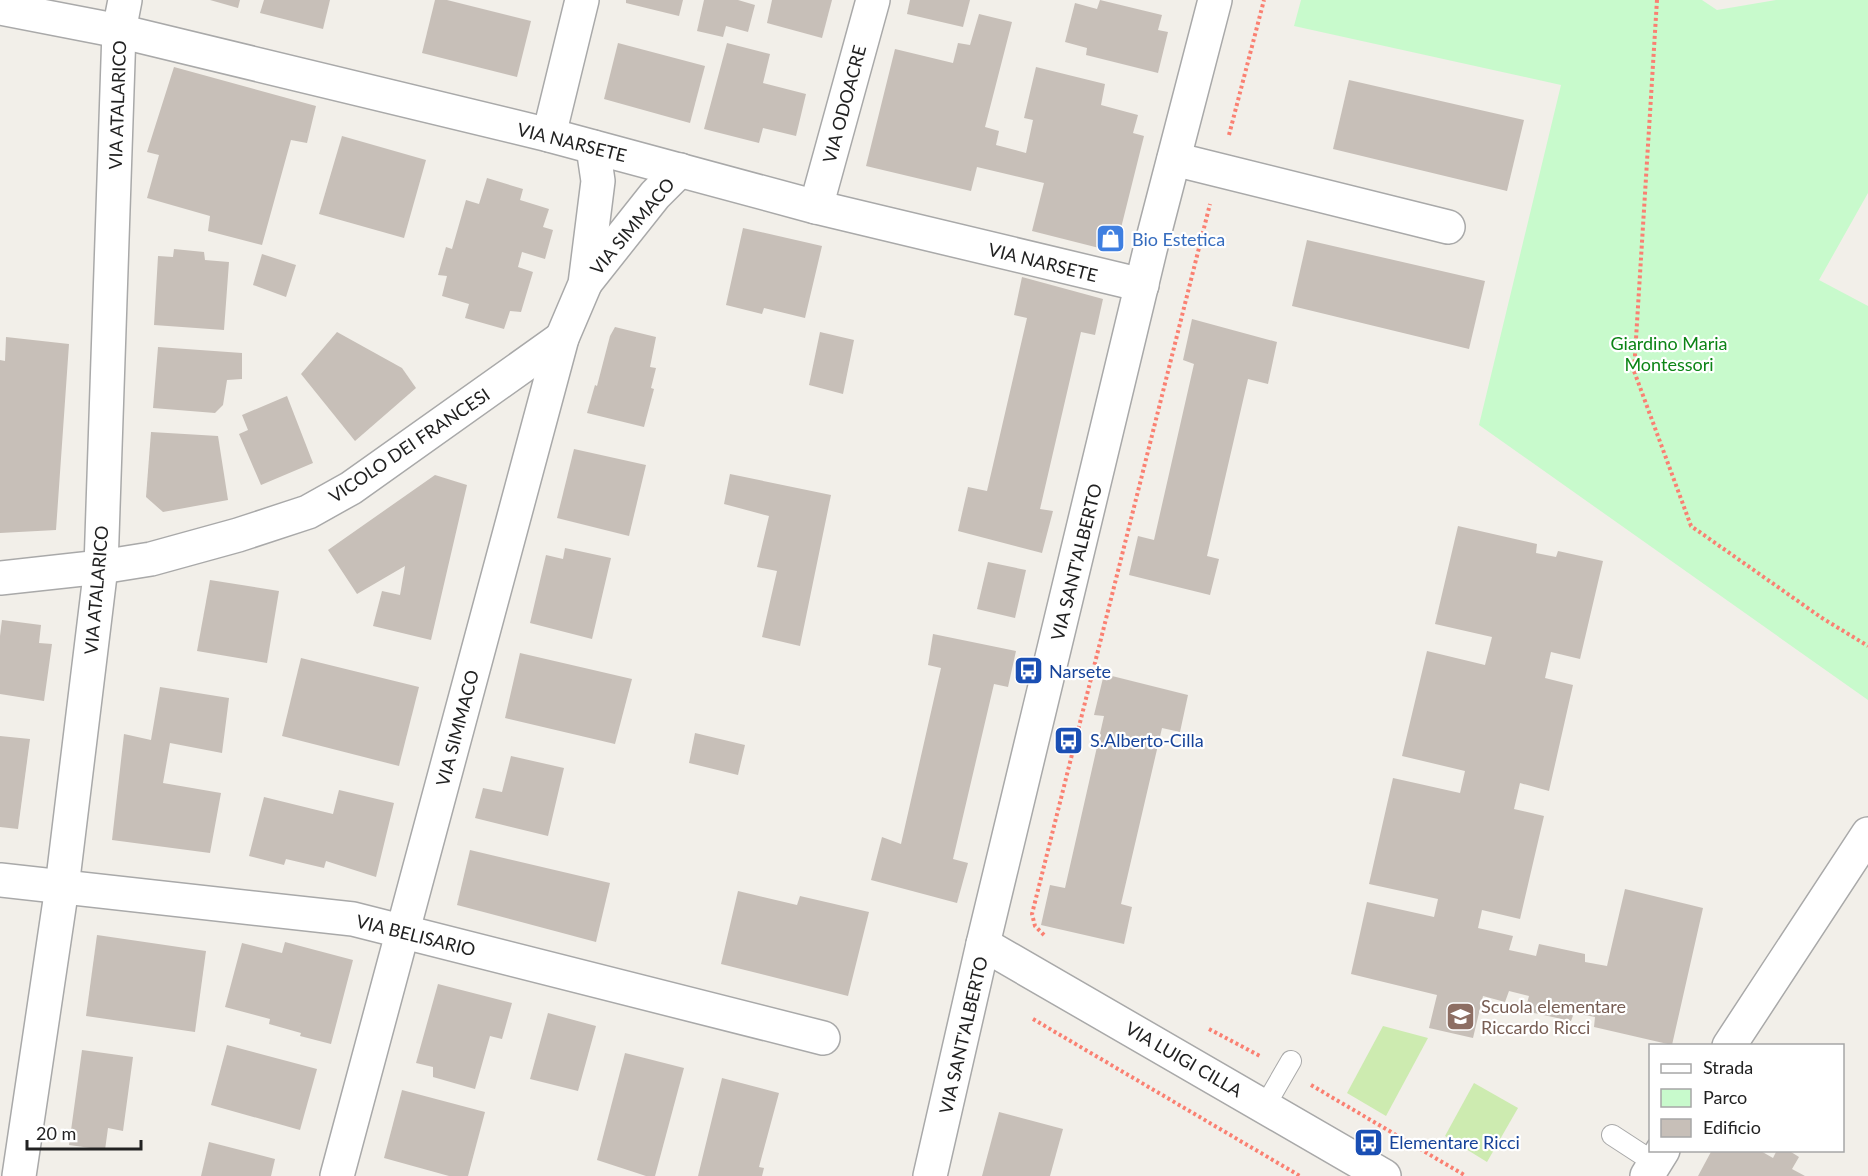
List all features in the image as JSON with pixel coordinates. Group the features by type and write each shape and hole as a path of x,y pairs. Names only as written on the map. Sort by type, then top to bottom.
{"street":[{"path":"549,135 582,0"},
{"name":"VIA ODOACRE","path":"816,207 873,0"},
{"name":"VIA SANT'ALBERTO","path":"930,1176 983,944 1142,285 1215,0"},
{"name":"VIA NARSETE","path":"0,8 122,15 816,207 1142,285"},
{"name":"VIA ATALARICO","path":"19,1176 62,887 101,567 122,15"},
{"name":"VIA SIMMACO","path":"585,284 598,181 593,147"},
{"path":"1174,159 1448,227"},
{"name":"VIA SIMMACO","path":"337,1176 562,338 585,284 655,195 680,170"},
{"name":"VICOLO DEI FRANCESI","path":"0,578 151,559 238,535 308,512 351,488 562,338"},
{"path":"1730,1044 1868,834"},
{"name":"VIA BELISARIO","path":"0,879 353,919 823,1038"},
{"name":"VIA LUIGI CILLA","path":"983,944 1384,1176"}],"lane":[{"path":"1265,1106 1289,1066"},
{"path":"1612,1135 1655,1163"}],"path":[{"path":"1050,942 1035,926 1032,914 1182,311 1264,0"},
{"path":"1656,0 1634,371 1691,526 1822,618 1868,646"},
{"path":"1033,1019 1300,1176"},
{"path":"1205,1028 1289,1066 1466,1176"}],"green space":[{"name":"Giardino Maria Montessori","path":"1301,0 1702,0 1717,10 1776,0 1868,0 1868,193 1819,280 1868,306 1868,700 1479,425 1561,85 1294,26"},
{"path":"1383,1026 1428,1038 1386,1116 1347,1093"},
{"path":"1474,1083 1518,1108 1487,1162 1445,1136"}],"building":[{"path":"210,0 240,0 238,8"},
{"path":"264,0 330,0 323,29 260,13"},
{"path":"435,0 447,0 531,21 517,77 422,53"},
{"path":"626,0 683,0 679,16 626,3"},
{"path":"704,0 738,0 755,5 748,32 726,26 723,37 697,31"},
{"path":"772,0 832,0 822,38 767,23"},
{"path":"910,0 970,0 963,27 907,14"},
{"path":"1100,0 1162,15 1158,30 1168,32 1158,73 1086,55 1087,48 1065,42 1075,3 1097,9"},
{"path":"979,14 1012,22 985,127 999,131 996,145 1026,153 1033,120 1024,118 1036,67 1105,84 1101,105 1138,115 1133,133 1144,136 1115,252 1032,231 1044,183 977,167 971,191 866,166 895,49 953,63 958,43 970,45"},
{"path":"618,43 705,66 690,123 604,99"},
{"path":"727,43 770,54 763,83 806,94 796,136 763,128 759,143 704,129"},
{"path":"174,67 316,106 307,143 291,140 262,245 208,231 210,216 147,198 159,155 147,152"},
{"path":"1349,80 1524,120 1507,191 1333,149"},
{"path":"342,136 426,160 404,238 319,214"},
{"path":"487,178 523,189 520,200 549,209 543,227 553,230 545,259 522,252 518,267 533,272 521,312 510,311 504,329 465,318 469,304 442,296 447,276 438,275 446,247 452,249 466,200 479,204"},
{"path":"743,228 822,246 805,318 764,308 762,314 726,305"},
{"path":"1307,240 1485,281 1469,349 1292,306"},
{"path":"174,249 204,252 205,260 229,262 224,330 154,325 158,256 173,257"},
{"path":"262,254 296,265 286,297 253,285"},
{"path":"1022,277 1103,299 1095,335 1081,332 1040,509 1053,511 1042,553 958,531 968,487 987,491 1027,318 1014,315"},
{"path":"1192,319 1277,342 1268,384 1248,379 1207,556 1219,559 1210,595 1129,575 1138,536 1154,540 1194,364 1183,360"},
{"path":"615,327 656,337 650,367 656,368 651,388 654,389 644,427 587,413 595,385 597,386 610,336"},
{"path":"337,332 402,368 416,388 355,441 301,374"},
{"path":"820,332 854,340 843,394 809,385"},
{"path":"6,337 69,344 56,530 0,533 0,360 5,361"},
{"path":"158,347 242,353 242,379 227,380 223,405 215,413 153,408"},
{"path":"287,396 313,463 261,485 239,434 248,430 242,415"},
{"path":"151,432 218,436 228,500 163,512 146,497"},
{"path":"574,449 646,465 629,536 557,518"},
{"path":"730,474 831,495 800,646 762,637 777,571 757,567 769,516 724,504"},
{"path":"435,475 467,485 431,640 373,626 382,591 400,595 405,566 357,594 328,550"},
{"path":"1458,526 1537,544 1536,553 1556,557 1558,551 1603,561 1580,659 1551,652 1545,678 1573,685 1549,791 1520,783 1514,809 1544,816 1520,919 1482,910 1478,928 1513,936 1509,950 1536,956 1539,944 1585,954 1585,962 1607,966 1625,889 1703,908 1672,1044 1594,1027 1595,1017 1574,1013 1571,1021 1525,1011 1529,996 1509,991 1505,1002 1483,996 1473,1038 1429,1028 1437,995 1351,974 1367,902 1434,917 1438,899 1369,884 1393,778 1460,793 1465,771 1402,756 1427,651 1485,665 1492,637 1435,624"},
{"path":"565,548 611,558 592,639 530,623 546,555 563,559"},
{"path":"988,562 1026,570 1015,618 977,609"},
{"path":"210,580 279,591 267,663 197,651"},
{"path":"2,620 41,625 39,643 52,644 44,701 0,694"},
{"path":"933,634 1016,651 1008,687 994,684 953,859 968,863 957,903 871,880 882,837 901,844 941,668 928,665"},
{"path":"520,653 632,679 615,744 505,718"},
{"path":"301,658 419,687 399,766 282,736"},
{"path":"1104,674 1188,695 1180,732 1162,728 1121,904 1132,907 1124,944 1041,925 1050,885 1065,888 1104,716 1094,715"},
{"path":"160,687 229,698 222,753 170,743 163,783 221,793 210,853 112,840 124,734 151,740"},
{"path":"695,733 745,745 738,775 689,763"},
{"path":"0,736 30,739 18,829 0,827"},
{"path":"511,756 564,768 548,836 475,818 483,788 502,792"},
{"path":"339,790 394,803 376,877 326,861 324,868 286,859 284,865 249,856 264,797 333,814"},
{"path":"470,850 610,883 596,942 457,905"},
{"path":"738,891 797,905 800,896 869,912 848,996 721,964"},
{"path":"97,935 206,951 195,1032 86,1016"},
{"path":"285,942 353,960 331,1044 300,1036 301,1033 269,1024 270,1019 225,1007 242,943 282,953"},
{"path":"438,984 512,1003 502,1039 490,1036 475,1089 433,1077 433,1067 416,1063"},
{"path":"548,1013 596,1026 578,1091 530,1079"},
{"path":"227,1045 317,1069 300,1130 211,1105"},
{"path":"82,1050 133,1057 123,1131 108,1128 105,1150 69,1145"},
{"path":"625,1053 684,1068 655,1176 646,1176 597,1160"},
{"path":"722,1078 779,1093 759,1167 764,1168 762,1176 698,1176"},
{"path":"402,1090 485,1112 468,1176 449,1176 384,1158"},
{"path":"999,1112 1063,1129 1050,1176 982,1176"},
{"path":"209,1142 275,1159 271,1176 201,1176"},
{"path":"1711,1152 1762,1152 1773,1158 1776,1152 1791,1152 1799,1157 1792,1169 1805,1176 1698,1176"}],"place":[{"name":"Bio Estetica","path":"1111,239"},
{"name":"Narsete","path":"1028,671"},
{"name":"S.Alberto-Cilla","path":"1069,740"},
{"name":"Scuola elementare Riccardo Ricci","path":"1460,1016"},
{"name":"Elementare Ricci","path":"1368,1142"}]}
